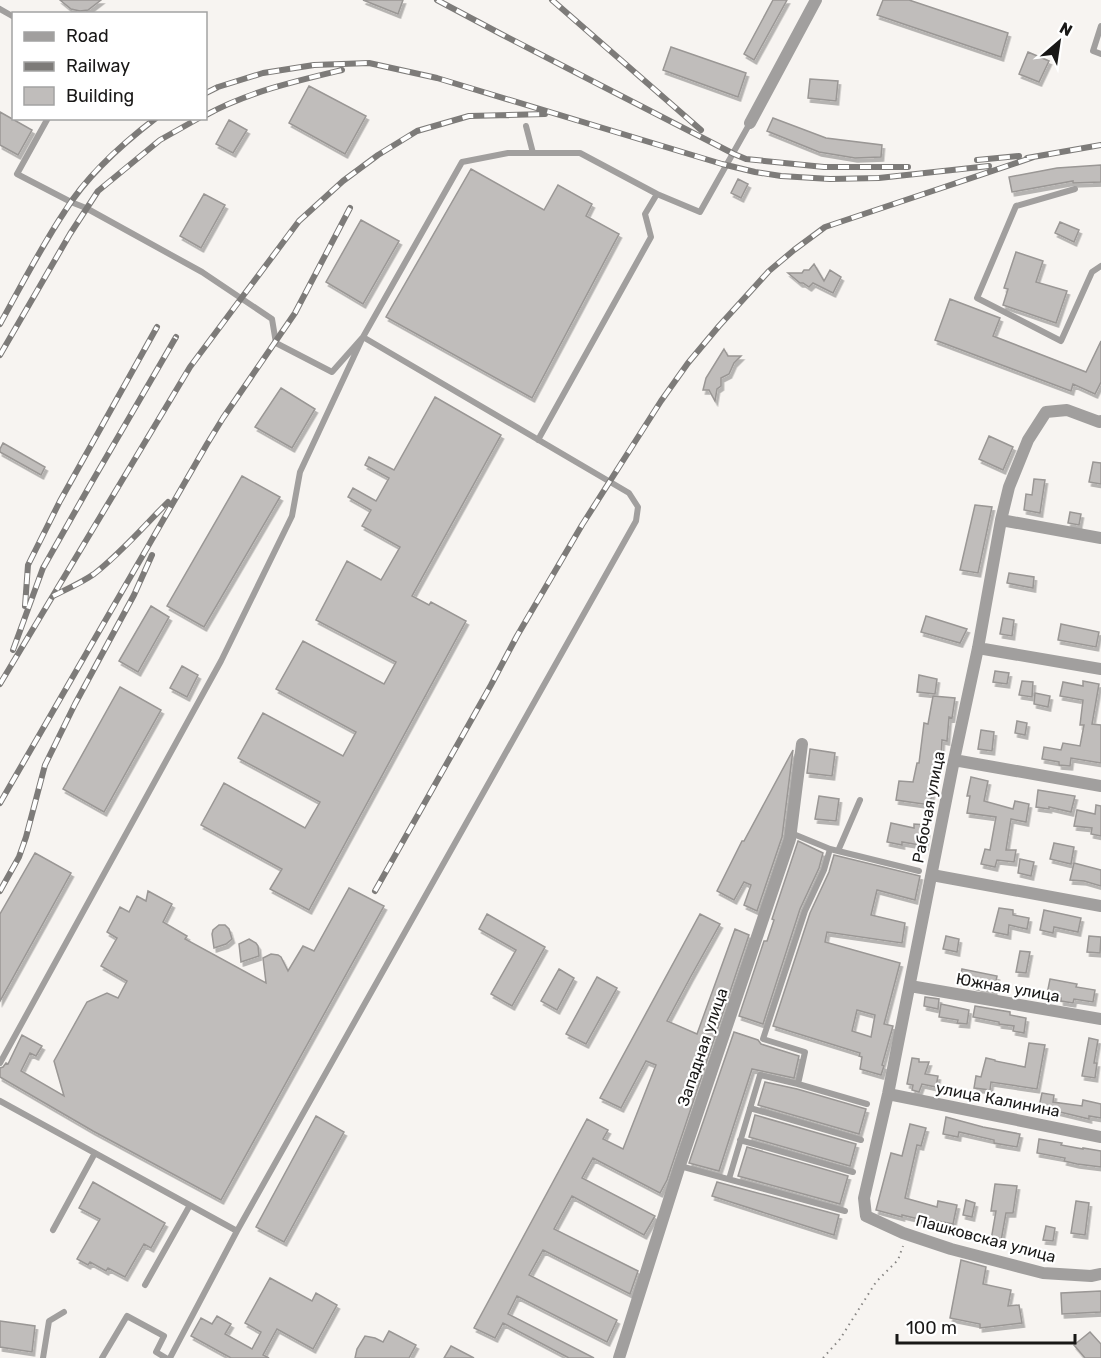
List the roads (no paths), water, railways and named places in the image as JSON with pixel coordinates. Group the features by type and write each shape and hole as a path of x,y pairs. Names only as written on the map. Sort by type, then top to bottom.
{"street":[{"path":"750,123 816,0"},
{"name":"Рабочая улица","path":"866,1216 864,1198 888,1094 1009,487 1028,440 1046,412 1067,410 1101,421"},
{"path":"1001,520 1101,538"},
{"path":"978,648 1101,669"},
{"name":"Западная улица","path":"619,1358 680,1165 791,833 802,744"},
{"path":"954,760 1101,786"},
{"path":"932,875 1101,906"},
{"name":"Южная улица","path":"910,986 1101,1019"},
{"name":"улица Калинина","path":"888,1094 1101,1137"},
{"name":"Пашковская улица","path":"866,1216 907,1234 951,1249 1043,1273 1091,1276 1101,1274"}],"lane":[{"path":"1101,26 1093,51 1101,54"},
{"path":"47,120 17,174 86,208 202,272 272,319 276,343 333,372 363,337"},
{"path":"0,1063 221,661 292,516 300,472 363,337 462,162 508,153 580,153 657,194 700,212 750,123"},
{"path":"526,126 533,153"},
{"path":"1075,189 1016,206 977,298 1061,341 1092,272 1101,266"},
{"path":"538,440 651,237 645,214 657,194"},
{"path":"102,1358 128,1316 164,1336 155,1355 168,1358 636,521 638,507 629,493 363,337"},
{"path":"838,851 860,800"},
{"path":"791,833 830,849 919,871"},
{"path":"798,1084 805,1052 763,1039 805,911 824,870 830,849"},
{"path":"729,1179 760,1074 867,1104"},
{"path":"0,1101 237,1231"},
{"path":"750,1108 861,1140"},
{"path":"740,1140 853,1172"},
{"path":"53,1230 95,1153"},
{"path":"680,1165 845,1212"},
{"path":"145,1285 190,1205"},
{"path":"43,1358 49,1321 64,1312"}],"railway":[{"path":"437,0 746,159 824,167 908,167"},
{"path":"552,0 701,130"},
{"path":"207,92 263,73 314,65 369,63 437,78 755,172 830,179 879,178 989,166"},
{"path":"207,114 255,94 342,70"},
{"path":"0,684 190,367 299,221 343,181 378,155 417,131 469,116 545,114"},
{"path":"0,324 39,253 74,197 106,160 154,120"},
{"path":"0,355 70,234 98,191 160,140 195,120"},
{"path":"1027,158 1101,145"},
{"path":"977,160 1019,156"},
{"path":"375,891 517,636 582,525 661,401 688,363 719,326 769,271 825,227 1034,157"},
{"path":"0,803 207,444 295,313 350,208"},
{"path":"25,606 28,565 60,501 157,327"},
{"path":"13,650 43,568 176,337"},
{"path":"53,596 79,583 104,566 168,502"},
{"path":"0,891 19,857 45,765 134,595 152,555"}]}
